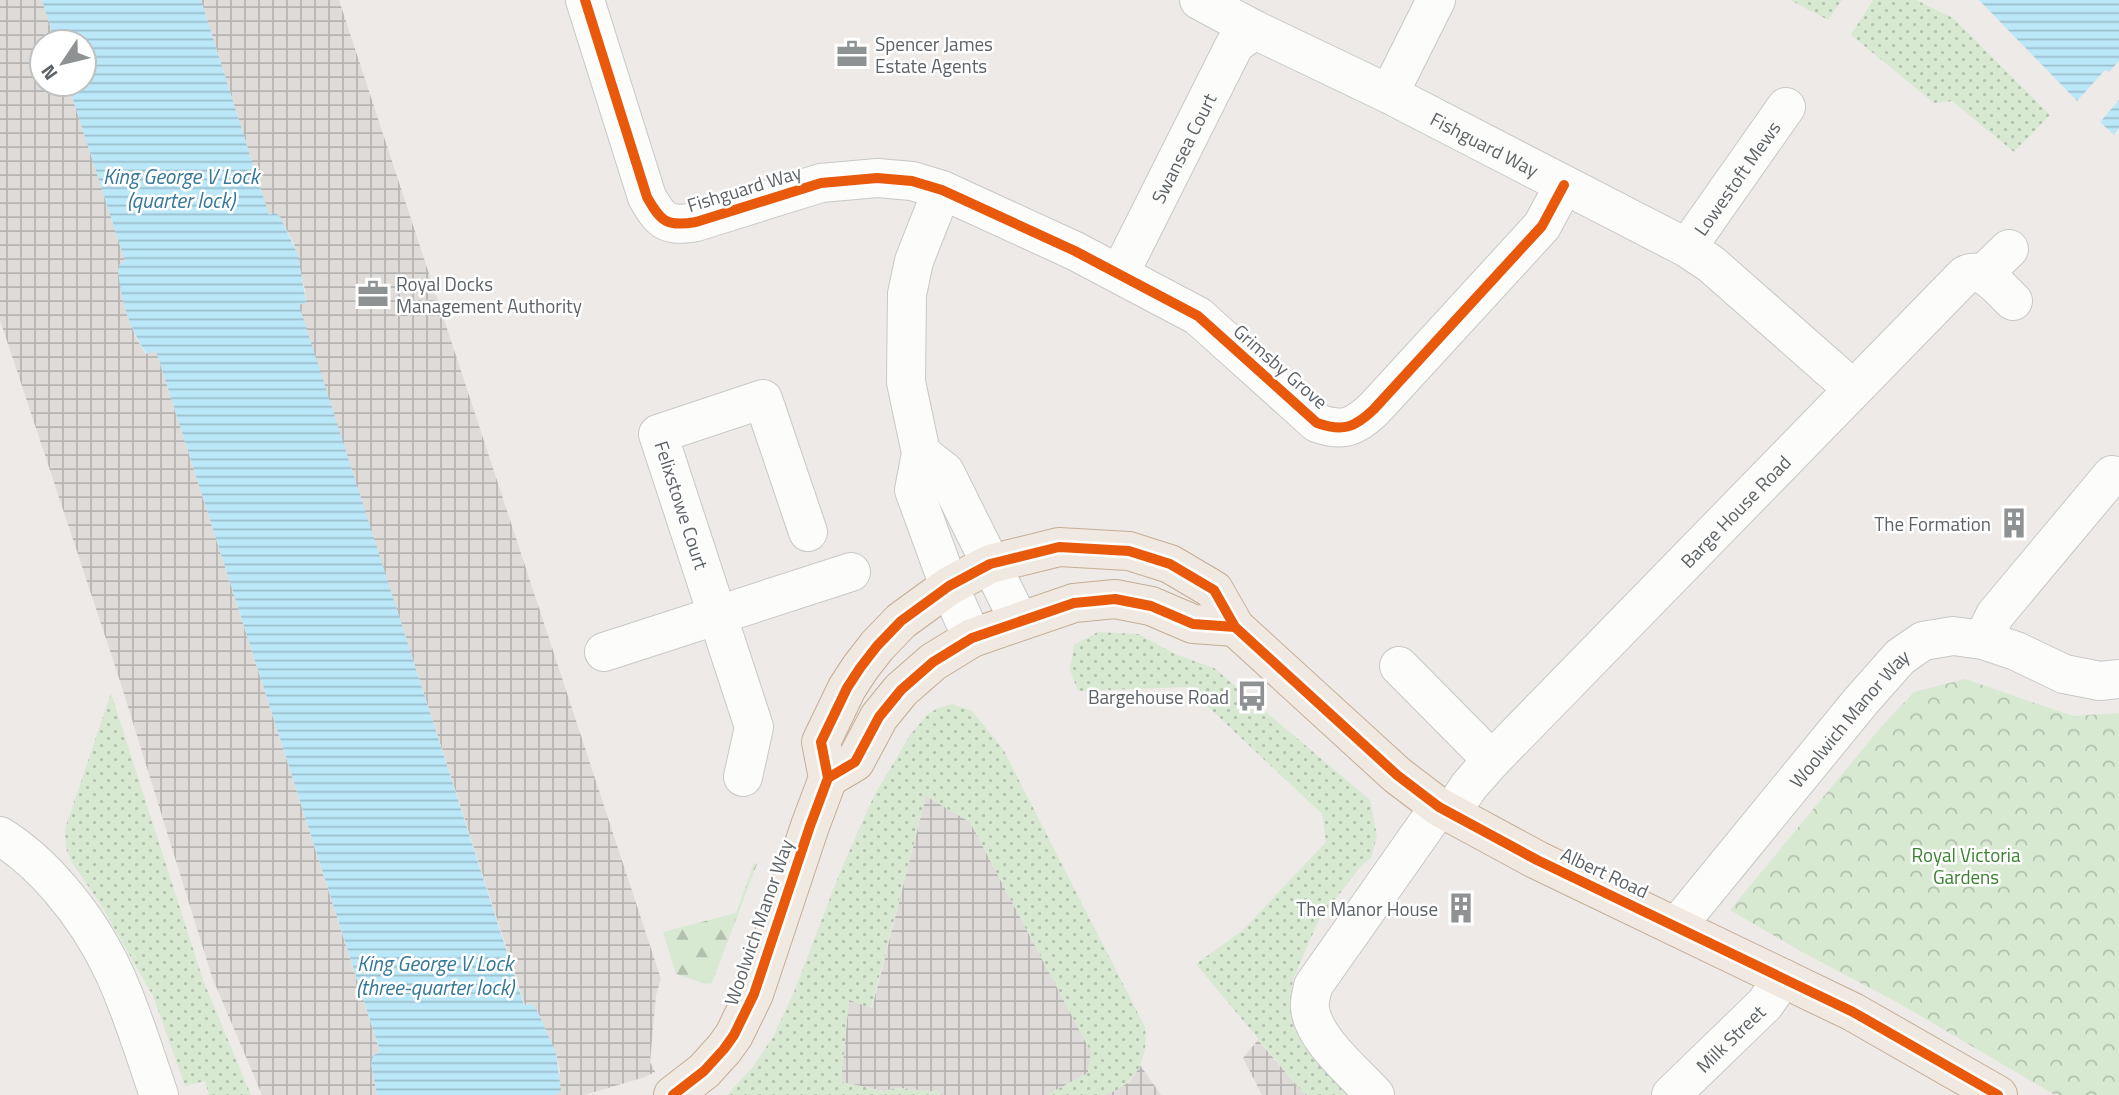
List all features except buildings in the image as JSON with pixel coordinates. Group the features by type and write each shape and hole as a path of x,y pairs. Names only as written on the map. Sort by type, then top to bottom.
{"highway":[{"path":"1059,547 1129,551 1170,564 1214,590 1236,627 1193,624 1151,606 1115,599 1074,603 972,638 933,662 901,690 879,717 855,762 828,778 821,742 847,688 877,646 901,621 949,586 990,564 1059,547"},
{"name":"Albert Road","path":"1236,627 1397,775 1445,810 1538,860 1853,1012 1997,1095"},
{"name":"Woolwich Manor Way","path":"673,1095 704,1071 724,1049 743,1020 828,778"}],"street":[{"name":"Fishguard Way","path":"585,0 647,197 666,227 696,222 821,183 877,178 912,181 942,190"},
{"name":"Fishguard Way","path":"1199,0 1389,94 1687,248 1711,264 1853,389"},
{"path":"1389,94 1436,0"},
{"name":"Swansea Court","path":"1119,273 1235,44 1255,30"},
{"name":"Lowestoft Mews","path":"1687,248 1786,107"},
{"name":"Grimsby Grove","path":"942,190 980,205 1119,273 1198,316 1317,422 1331,428 1346,428 1362,421 1374,409 1542,226 1563,185"},
{"path":"942,190 914,261 907,294 906,382 921,453 914,489 949,586 972,638"},
{"name":"Barge House Road","path":"1375,1095 1331,1048 1314,1023 1309,1006 1311,996 1314,986 1445,810 1965,275 1996,261 2013,301"},
{"name":"Felixstowe Court","path":"743,777 754,727 658,434 763,400 808,532"},
{"path":"921,453 945,472 1019,621"},
{"path":"1983,640 1996,615 2112,475"},
{"path":"604,652 851,572"},
{"name":"Woolwich Manor Way","path":"1677,926 1843,722 1900,657 1923,641 1953,636 1983,640 2016,650 2064,674 2100,681 2119,680"},
{"path":"1399,666 1492,760"},
{"path":"0,836 22,849 43,869 83,916 98,939 124,991 159,1095"},
{"name":"Milk Street","path":"1671,1095 1765,1004 1783,978"}],"shaded area":[{"path":"0,0 42,0 51,28 28,28 28,98 73,98 125,261 118,270 124,305 136,338 146,354 156,351 380,1052 376,1053 371,1063 377,1095 262,1095 212,977 120,681 0,320"},
{"path":"201,0 339,0 661,979 656,995 650,1062 655,1072 645,1077 584,1095 554,1095 560,1071 556,1053 536,1008 532,1004 525,1005 298,305 306,301 294,244 280,217 269,215"},
{"path":"926,796 970,822 1091,1052 1088,1073 1047,1095 942,1095 940,1092 897,1088 884,1091 841,1082 849,999 872,1008"},
{"path":"1258,1040 1305,1095 1262,1095 1243,1058"},
{"path":"1140,1065 1161,1095 1103,1095 1130,1082"}],"green space":[{"path":"1790,0 1842,0 1828,20"},
{"path":"1873,0 1916,0 1953,18 2050,115 2014,152 1952,101 1934,103 1851,35"},
{"path":"1098,632 1138,634 1177,655 1214,668 1370,800 1377,836 1371,858 1360,867 1318,922 1293,979 1290,1006 1293,1020 1356,1095 1305,1095 1196,964 1243,930 1326,842 1322,814 1187,687 1078,691 1070,670 1074,645"},
{"name":"Royal Victoria Gardens","path":"1965,679 2073,716 2119,713 2119,1095 2055,1095 1902,1005 1730,910 1881,727 1914,692"},
{"path":"111,693 203,980 251,1095 209,1095 205,1081 185,1086 153,996 101,905 71,861 66,848 65,829"},
{"path":"952,704 972,711 1003,749 1145,1027 1145,1050 1138,1070 1124,1085 1103,1095 1047,1095 1088,1073 1091,1052 970,822 926,796 871,1008 849,1000 841,1082 884,1091 897,1088 940,1092 942,1095 727,1095 753,1067 773,1037 874,796 910,735 928,714"},
{"path":"754,863 757,864 712,983 706,984 676,974 663,932 736,913"}],"water":[{"name":"King George V Lock (three-quarter lock)","path":"42,0 201,0 269,215 276,213 280,217 298,255 306,302 299,305 524,1005 532,1004 536,1008 556,1053 561,1091 554,1095 377,1095 371,1063 373,1056 380,1051 156,351 147,354 135,335 121,292 118,270 119,265 125,261 73,98 98,98 98,28 51,28"},
{"path":"1979,0 2119,0 2119,61 2109,72 2105,70 2077,101"},
{"path":"2119,100 2119,128 2114,135 2100,122"}],"cycle path":[{"path":"585,0 647,197 656,212 666,221 678,224 696,222 821,183 877,178 912,181 942,190 1075,251 1198,316 1317,423 1334,427 1354,424 1374,409 1542,226 1564,185"},
{"path":"673,1095 704,1071 724,1049 754,994 828,778 821,742 847,688 860,668 901,621 949,586 990,564 1059,547 1129,551 1170,564 1214,590 1235,627 1397,775 1439,807 1537,860 1853,1012 1998,1095"},
{"path":"828,778 855,762 879,717 901,690 933,662 972,638 1074,603 1115,599 1151,606 1193,624 1235,627"}],"place":[{"name":"Spencer James Estate Agents","path":"852,54"},
{"name":"Royal Docks Management Authority","path":"373,294"},
{"name":"The Formation","path":"2014,523"},
{"name":"Bargehouse Road","path":"1252,696"},
{"name":"The Manor House","path":"1461,908"}],"water label":[{"name":"King George V Lock (quarter lock)","path":"181,188"}]}
